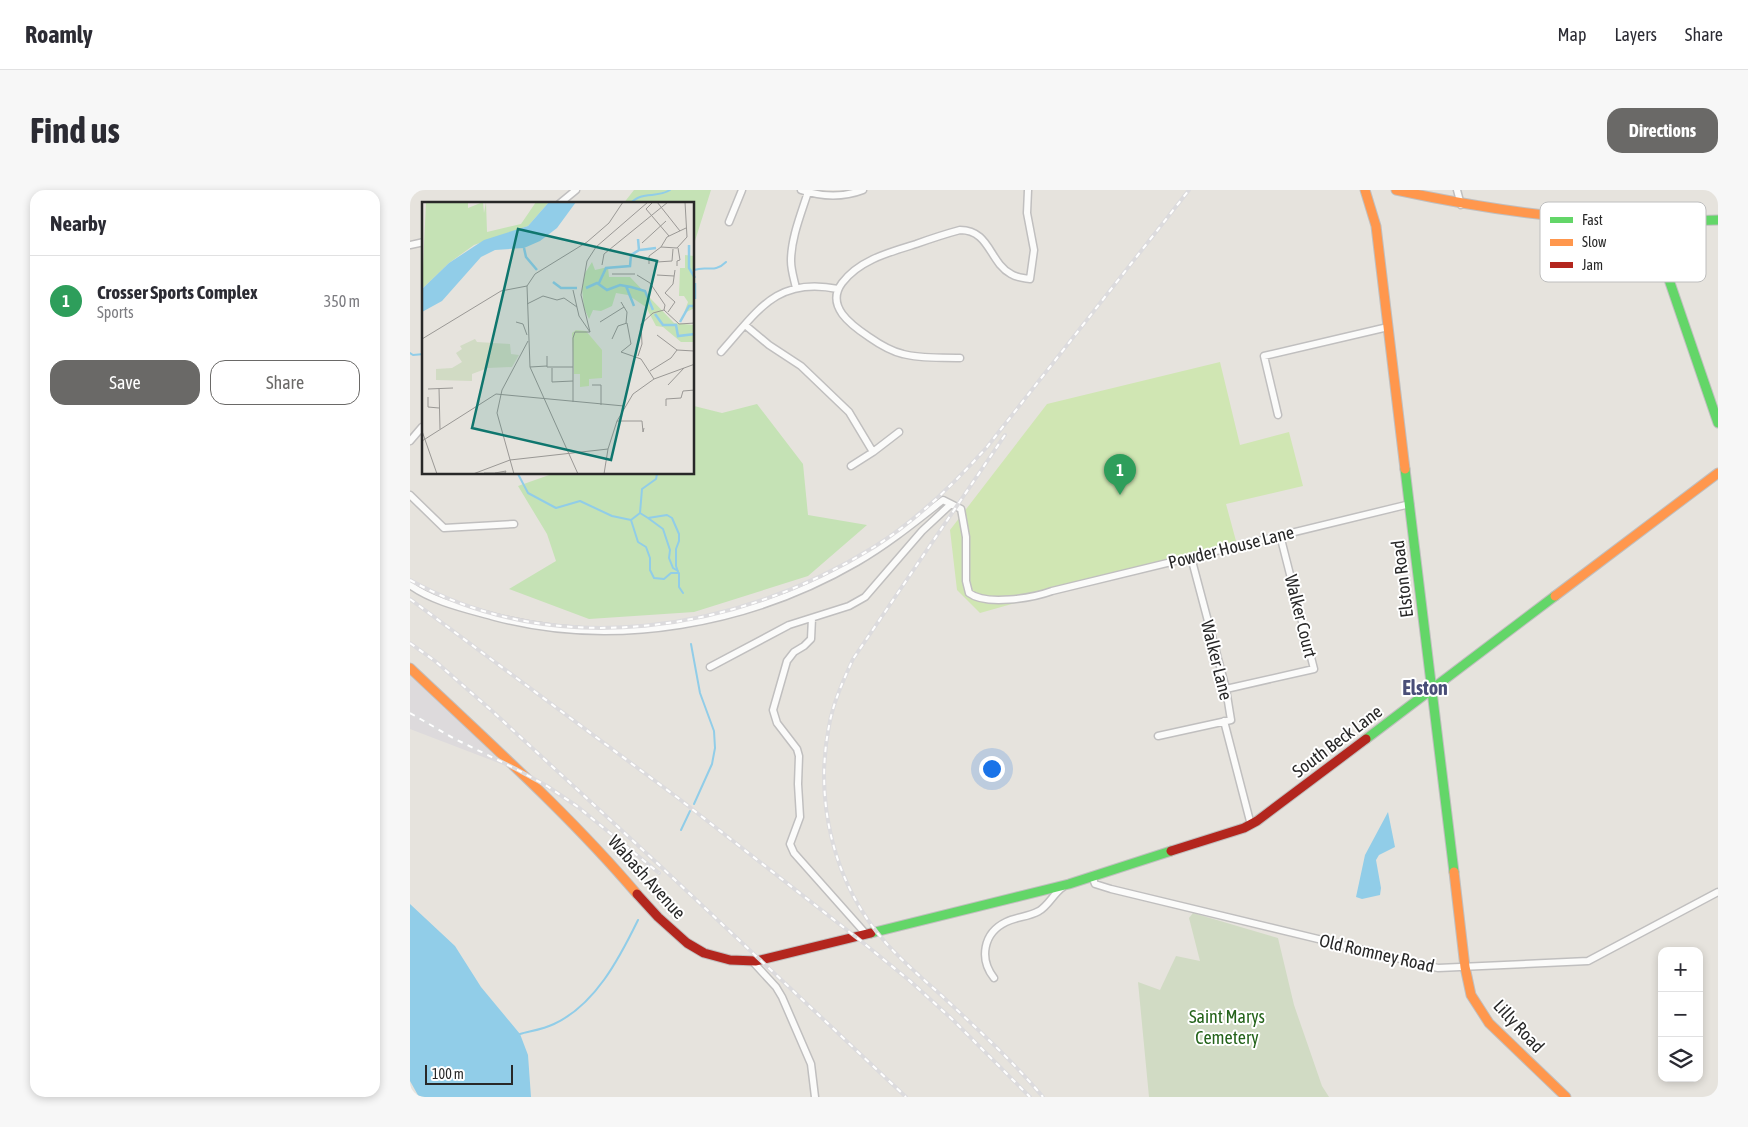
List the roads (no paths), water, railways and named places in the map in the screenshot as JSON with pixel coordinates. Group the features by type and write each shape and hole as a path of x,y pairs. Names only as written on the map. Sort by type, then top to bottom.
{"street":[{"path":"561,202 576,190"},
{"path":"729,222 742,190"},
{"path":"801,190 834,196 863,190"},
{"path":"960,358 908,355 895,352 883,346 844,318 837,301 838,289 848,276 875,258 960,230 974,232 980,236 998,264 1009,273 1014,276 1030,279 1034,250 1027,208 1028,190"},
{"name":"Elston Road","path":"1365,190 1376,226 1465,966"},
{"path":"1396,190 1461,205 1540,216"},
{"path":"1458,190 1461,205"},
{"path":"796,288 791,255 808,192"},
{"path":"1670,282 1718,423"},
{"path":"721,352 754,314 773,298 796,288 810,286 838,289"},
{"path":"745,325 769,346 801,366 849,412 872,452"},
{"path":"1278,415 1264,356 1388,327"},
{"path":"410,441 422,427"},
{"path":"850,466 899,432"},
{"name":"South Beck Lane","path":"1092,876 1251,825 1718,473"},
{"path":"410,495 444,528 514,524"},
{"path":"410,585 435,598 475,612 544,627 607,632 676,626 740,611 804,588 858,562 896,537 943,500 951,504 922,531 865,597 849,606 778,630 734,656 710,667"},
{"name":"Powder House Lane","path":"951,504 961,509 966,537 966,581 969,593 979,598 1013,600 1042,595 1410,504"},
{"name":"Walker Court","path":"1226,689 1314,669 1280,535"},
{"name":"Walker Lane","path":"1158,736 1231,720 1226,689 1191,557"},
{"path":"812,618 811,638 804,646 794,652 787,661 773,710 777,723 793,743 799,756 800,817 792,838 791,848 794,854 866,934"},
{"name":"Wabash Avenue","path":"410,668 592,842 669,928 710,955 731,960 753,962 1069,884 1092,876"},
{"path":"1224,721 1251,825"},
{"name":"Old Romney Road","path":"1092,876 1095,884 1438,968 1588,961 1718,892"},
{"path":"994,978 986,964 984,953 993,932 1004,923 1039,911 1048,905 1055,893 1069,884"},
{"path":"753,962 776,987 782,997 808,1054 815,1097"},
{"name":"Lilly Road","path":"1465,966 1472,994 1489,1023 1566,1097"}],"water":[{"path":"1388,812 1395,847 1379,855 1376,860 1381,888 1380,895 1362,899 1356,897 1365,855"},
{"path":"410,904 455,946 481,987 520,1034 528,1055 531,1097 419,1097 410,1081"}],"waterway":[{"path":"632,202 639,197 665,193 670,190"},
{"path":"695,270 718,268 726,262"},
{"path":"410,353 413,355 422,354"},
{"path":"519,475 528,493 556,508 580,501 612,516 631,520"},
{"path":"657,475 656,479 642,489 640,513 631,520 638,542 646,547 650,558 650,570 654,578 664,579 671,573 679,573 679,587 683,593"},
{"path":"640,513 648,518 667,515 672,518 679,534 676,549 678,572"},
{"path":"648,518 663,529 670,550 669,558 673,568 678,571"},
{"path":"691,644 700,693 714,731 715,748 712,764 694,804"},
{"path":"681,830 690,811"},
{"path":"520,1034 554,1024 569,1016 582,1005 594,993 614,965 638,920"}],"railway":[{"path":"410,580 466,605 524,621 584,628 645,626 705,616 764,599 821,576 890,537 920,514 961,475 987,447 1189,190"},
{"path":"1005,435 853,659 831,717 825,755 824,784 832,841 841,869 853,895 868,920 899,957 994,1044 1043,1097"},
{"path":"410,599 678,798 861,941 910,981 952,1019 1030,1097"},
{"path":"410,643 435,661 491,710 906,1097"},
{"path":"410,713 455,739 547,786 578,807 659,873"}],"place":[{"name":"Crosser Sports Complex","path":"1120,495"}],"district":[{"name":"Elston","path":"1425,687"}],"park label":[{"name":"Saint Marys Cemetery","path":"1227,1026"}]}
